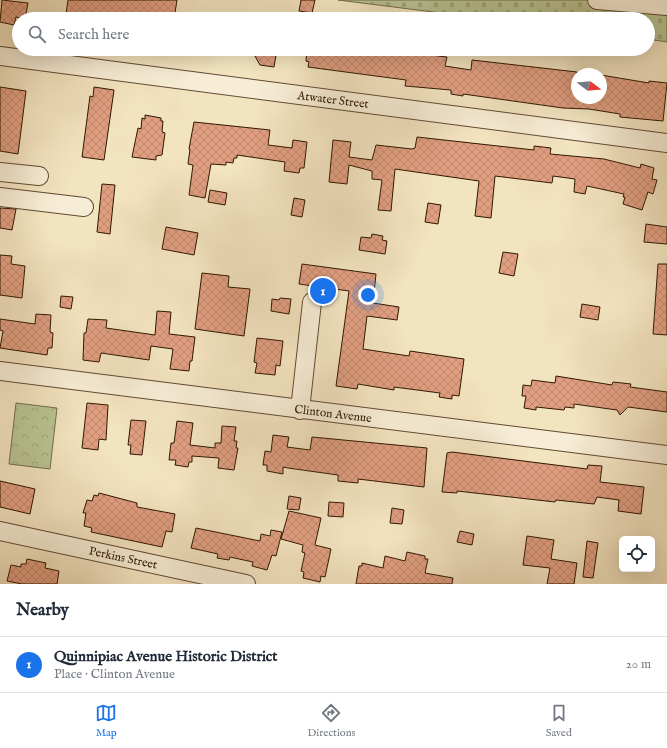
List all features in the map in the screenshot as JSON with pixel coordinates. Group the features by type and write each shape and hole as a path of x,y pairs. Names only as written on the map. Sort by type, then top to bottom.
{"street":[{"path":"597,0 667,6"},
{"name":"Atwater Street","path":"0,56 667,143"},
{"path":"0,172 39,176"},
{"path":"0,197 84,207"},
{"path":"300,410 312,302"},
{"name":"Clinton Avenue","path":"0,371 300,410 667,455"},
{"name":"Perkins Street","path":"0,531 246,584"}],"green space":[{"path":"338,0 667,0 667,42 655,40 655,12 433,12"},
{"path":"16,403 57,408 50,469 9,464"}],"building":[{"path":"2,0 28,3 26,12 12,12 12,25 0,22"},
{"path":"68,0 177,0 175,12 66,12"},
{"path":"301,0 315,0 312,12 299,11"},
{"path":"255,56 276,56 274,67 260,65"},
{"path":"306,56 439,56 447,57 445,66 471,70 472,60 571,71 571,104 607,104 607,76 649,83 649,81 667,83 663,121 620,117 620,114 589,109 563,108 463,94 463,96 451,94 451,90 405,86 406,80 308,67 309,62 306,61"},
{"path":"0,87 26,91 18,154 0,151"},
{"path":"94,87 114,90 104,160 82,157 90,96 93,97"},
{"path":"145,115 161,118 161,121 163,121 162,132 165,133 162,155 156,156 156,160 132,157 138,128 141,129 142,118 145,119"},
{"path":"194,122 270,130 268,145 292,148 293,140 307,142 304,168 300,168 299,173 284,171 285,162 237,155 237,158 234,158 233,163 226,162 226,165 211,164 205,198 189,195 193,165 188,164 189,149"},
{"path":"417,137 534,150 534,146 551,148 550,154 604,159 640,168 641,164 654,168 652,179 657,180 653,194 648,192 642,210 623,204 625,197 623,197 624,194 587,186 585,194 574,192 575,179 553,176 552,183 495,176 491,218 475,216 479,181 395,169 391,211 378,210 382,180 372,179 372,171 349,165 347,184 329,182 333,140 351,142 349,157 372,160 376,145 412,149 415,148"},
{"path":"102,184 115,185 110,234 97,232"},
{"path":"210,190 227,193 225,205 208,202"},
{"path":"294,198 305,200 302,217 291,215"},
{"path":"428,203 441,205 438,224 425,222"},
{"path":"0,208 16,209 12,230 0,228"},
{"path":"646,224 667,227 667,244 644,242"},
{"path":"166,227 198,233 194,255 162,249"},
{"path":"372,234 383,236 382,240 387,241 385,254 359,250 361,237 371,238"},
{"path":"503,252 518,254 514,276 499,273"},
{"path":"0,255 12,256 11,264 25,266 22,298 0,295"},
{"path":"302,264 376,274 373,303 399,307 397,320 367,316 363,349 409,356 410,351 464,359 459,396 452,395 452,399 439,397 440,393 394,387 394,390 358,384 357,389 336,386 349,291 299,284"},
{"path":"658,264 667,264 667,335 653,334"},
{"path":"202,273 229,276 228,287 250,289 244,336 195,329"},
{"path":"61,296 73,297 71,309 60,307"},
{"path":"280,298 291,299 289,314 271,311 272,299 279,300"},
{"path":"582,304 600,307 598,320 580,317"},
{"path":"157,311 171,312 169,334 195,337 192,361 190,361 189,371 170,369 173,349 151,346 149,360 101,353 99,362 83,360 84,333 86,333 88,319 107,320 106,328 155,335"},
{"path":"36,314 51,315 50,332 53,333 52,348 48,348 47,355 0,348 3,331 0,330 0,319 35,324"},
{"path":"257,338 283,341 280,366 276,365 275,375 255,373 257,363 254,362"},
{"path":"556,376 612,385 613,382 631,384 630,387 667,392 667,412 628,407 620,415 617,410 574,404 574,408 565,407 564,410 536,407 536,410 524,408 526,396 522,396 523,385 531,386 532,380 555,383"},
{"path":"87,403 108,405 106,440 99,439 98,450 82,448"},
{"path":"131,420 146,421 142,455 130,454 131,445 128,445"},
{"path":"177,421 193,423 190,445 215,448 215,443 221,443 222,426 236,427 234,441 237,441 236,448 238,448 234,470 218,468 219,458 192,456 192,462 189,462 188,467 175,465 176,460 169,460 171,443 174,443"},
{"path":"273,435 289,437 287,447 310,450 312,437 427,448 424,487 358,479 358,483 338,481 338,475 283,467 283,474 267,471 267,465 263,465 265,451 271,452"},
{"path":"452,452 587,469 588,465 602,466 600,482 644,487 641,514 618,511 619,500 597,497 594,504 556,500 555,502 457,491 457,493 442,492 447,453"},
{"path":"0,481 35,489 30,514 0,507"},
{"path":"99,493 137,503 137,507 175,514 172,532 166,531 162,547 91,532 92,528 84,526 86,513 83,513 87,500 92,501 94,495 98,496"},
{"path":"289,496 301,498 299,510 287,509"},
{"path":"329,502 344,503 343,517 328,516"},
{"path":"392,508 404,510 402,524 390,523"},
{"path":"289,511 321,518 315,545 331,549 325,577 321,576 320,582 303,578 304,572 301,571 305,553 302,552 303,545 281,539"},
{"path":"196,528 260,541 261,534 270,536 271,530 282,532 276,556 272,555 267,570 252,566 253,562 230,557 229,560 217,558 218,554 191,548"},
{"path":"460,531 474,534 472,545 457,542"},
{"path":"527,536 554,540 551,559 577,563 574,584 547,584 550,568 523,565"},
{"path":"587,541 598,543 593,578 583,577"},
{"path":"407,552 425,556 425,559 428,559 425,573 453,578 452,584 356,584 359,566 362,566 362,563 383,568 385,556 405,561"},
{"path":"27,559 46,563 45,568 59,571 57,584 22,584 7,581 11,565 21,567 21,564 26,564"}],"place":[{"name":"Quinnipiac Avenue Historic District","path":"323,291"}]}
